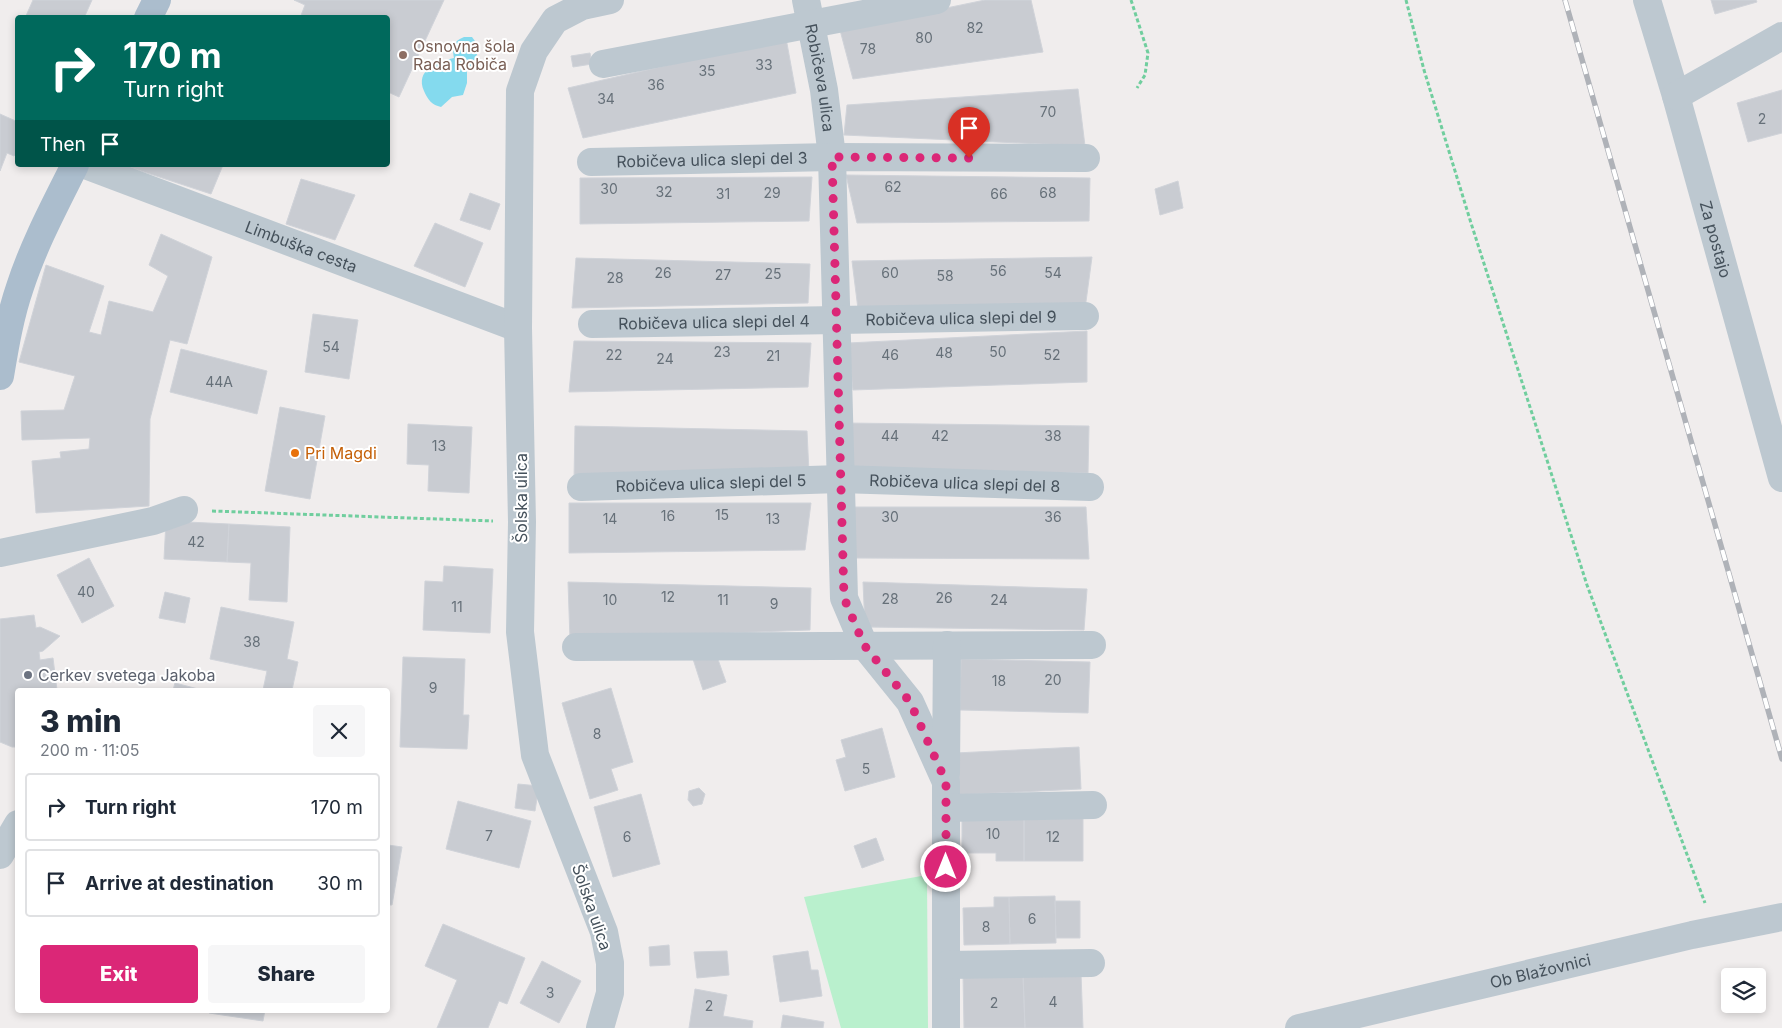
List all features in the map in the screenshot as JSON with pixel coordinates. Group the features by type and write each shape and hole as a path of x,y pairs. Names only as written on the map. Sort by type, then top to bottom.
{"main road":[{"path":"150,15 157,0"},
{"path":"0,376 3,338 20,287 37,241 74,167"}],"street":[{"name":"Šolska ulica","path":"600,1028 610,993 610,963 604,932 535,755 520,632 522,522 518,328 520,91 534,51 555,20 582,6 610,0"},
{"path":"603,64 808,12 937,0"},
{"name":"Za postajo","path":"1647,0 1676,96 1782,478"},
{"name":"Robičeva ulica","path":"808,12 824,90 832,157 844,598 864,645 910,702 946,795 946,1028"},
{"path":"1676,96 1782,36"},
{"name":"Robičeva ulica slepi del 3","path":"591,162 832,157 1086,158"},
{"name":"Limbuška cesta","path":"90,167 518,328"},
{"name":"Robičeva ulica slepi del 9","path":"836,320 1085,316"},
{"name":"Robičeva ulica slepi del 4","path":"592,324 836,320"},
{"name":"Robičeva ulica slepi del 5","path":"581,487 840,479"},
{"name":"Robičeva ulica slepi del 8","path":"840,479 1090,487"},
{"path":"0,553 153,521 184,510"},
{"path":"947,645 946,795 1093,805"},
{"path":"576,647 1092,645"},
{"path":"0,855 15,829"},
{"name":"Ob Blažovnici","path":"1299,1028 1782,917"},
{"path":"947,965 1091,963"}],"path":[{"path":"1131,0 1148,52 1145,74 1137,88"},
{"path":"1406,0 1424,70 1470,223 1587,584 1715,931"},
{"path":"184,510 522,522"}],"green space":[{"path":"927,875 928,1028 841,1028 804,897"}],"water":[{"path":"464,37 472,37 480,48 472,65 467,69 467,83 463,95 452,97 441,107 435,105 424,91 422,84 425,72 441,62 454,58 454,45"}],"building":[{"path":"33,0 92,0 85,15 26,15"},
{"name":"Osnovna šola Rada Robiča","path":"294,0 444,0 399,97 390,93 390,15 301,15 305,5"},
{"path":"985,0 1031,0 1043,52 853,79 840,30"},
{"path":"1711,0 1756,0 1757,2 1715,14"},
{"path":"786,38 796,93 583,138 568,88"},
{"path":"590,53 592,64 573,67 571,56"},
{"path":"1078,89 1085,146 844,135 847,105"},
{"path":"1782,90 1782,133 1748,142 1737,103"},
{"path":"0,114 15,121 15,155 7,153 0,171"},
{"path":"129,167 222,167 211,194"},
{"path":"846,175 1090,178 1089,221 857,223"},
{"path":"812,177 809,221 580,224 580,178"},
{"path":"301,179 355,195 335,240 286,224"},
{"path":"1178,181 1183,208 1160,215 1155,189"},
{"path":"470,193 500,204 490,230 460,220"},
{"path":"435,223 483,243 465,287 414,266"},
{"path":"161,234 212,257 187,344 170,340 150,419 149,506 36,513 32,461 61,458 60,452 89,449 90,438 22,440 21,411 64,410 75,376 19,362 46,265 104,286 89,332 101,335 109,301 153,312 168,276 149,265"},
{"path":"1092,257 1085,309 858,309 852,261"},
{"path":"576,258 810,264 808,303 572,308"},
{"path":"313,314 358,320 349,379 305,372"},
{"path":"1087,331 1087,382 853,390 848,343"},
{"path":"574,341 811,343 808,387 569,392"},
{"path":"181,349 267,371 257,414 170,392"},
{"name":"Pri Magdi","path":"280,407 325,416 310,499 265,491"},
{"path":"846,423 1089,426 1088,473 851,470"},
{"path":"408,424 472,427 469,493 428,491 429,465 407,464"},
{"path":"575,426 807,431 809,473 574,479"},
{"path":"569,503 811,503 805,550 569,553"},
{"path":"849,507 1086,507 1089,559 853,558"},
{"path":"166,521 229,524 227,562 164,559"},
{"path":"229,524 290,527 287,602 249,600 251,563 227,562"},
{"path":"89,558 114,606 82,623 57,575"},
{"path":"444,566 493,569 490,633 423,630 425,581 443,582"},
{"path":"568,582 811,588 810,630 570,639"},
{"path":"863,582 1087,589 1084,630 865,627"},
{"path":"165,592 190,598 185,623 159,618"},
{"path":"221,607 294,622 287,659 298,662 292,688 263,688 267,671 210,659"},
{"name":"Cerkev svetega Jakoba","path":"34,615 36,628 40,627 60,636 43,651 39,652 40,660 53,658 57,688 15,688 15,747 0,742 0,619"},
{"path":"715,651 726,682 703,690 693,659"},
{"path":"403,657 465,659 463,715 469,715 467,749 400,747"},
{"path":"961,659 1090,662 1088,713 960,710"},
{"path":"175,683 194,688 174,688"},
{"path":"611,688 633,762 611,769 618,790 590,799 562,703"},
{"path":"882,728 895,777 845,791 836,760 846,757 841,740"},
{"path":"1079,747 1081,789 957,795 955,753"},
{"path":"518,784 539,786 535,811 515,808"},
{"path":"699,788 705,794 702,804 693,806 688,800 689,791"},
{"path":"641,794 660,864 613,877 594,807"},
{"path":"458,801 531,821 519,868 446,849"},
{"path":"1024,812 1024,861 996,861 996,853 962,853 962,813"},
{"path":"1024,812 1083,812 1083,861 1024,861"},
{"path":"876,838 884,860 862,868 854,846"},
{"path":"390,845 402,847 392,905 390,905"},
{"path":"1055,896 1056,943 1010,944 1009,897"},
{"path":"994,897 1009,897 1010,944 964,945 963,908 994,907"},
{"path":"1055,901 1080,901 1080,938 1056,938"},
{"path":"443,924 525,958 507,1004 499,1001 488,1028 437,1028 457,980 425,966"},
{"path":"669,945 670,965 650,966 649,947"},
{"path":"727,951 729,975 697,978 694,952"},
{"path":"808,951 811,970 818,970 822,996 780,1002 773,956"},
{"path":"542,961 581,981 559,1023 520,1003"},
{"path":"1081,973 1083,1028 1025,1028 1023,974"},
{"path":"1023,974 1025,1028 964,1028 963,975"},
{"path":"695,989 727,995 723,1016 753,1021 752,1028 689,1028"},
{"path":"209,1013 264,1013 263,1021"},
{"path":"783,1015 824,1022 823,1028 781,1028"}],"railway":[{"path":"1565,0 1782,759"}],"place":[{"name":"Osnovna šola Rada Robiča","path":"403,55"},
{"name":"Pri Magdi","path":"295,453"},
{"name":"Cerkev svetega Jakoba","path":"28,675"}],"route":[{"path":"946,867 946,782 910,702 864,645 844,598 832,157 969,158"}]}
